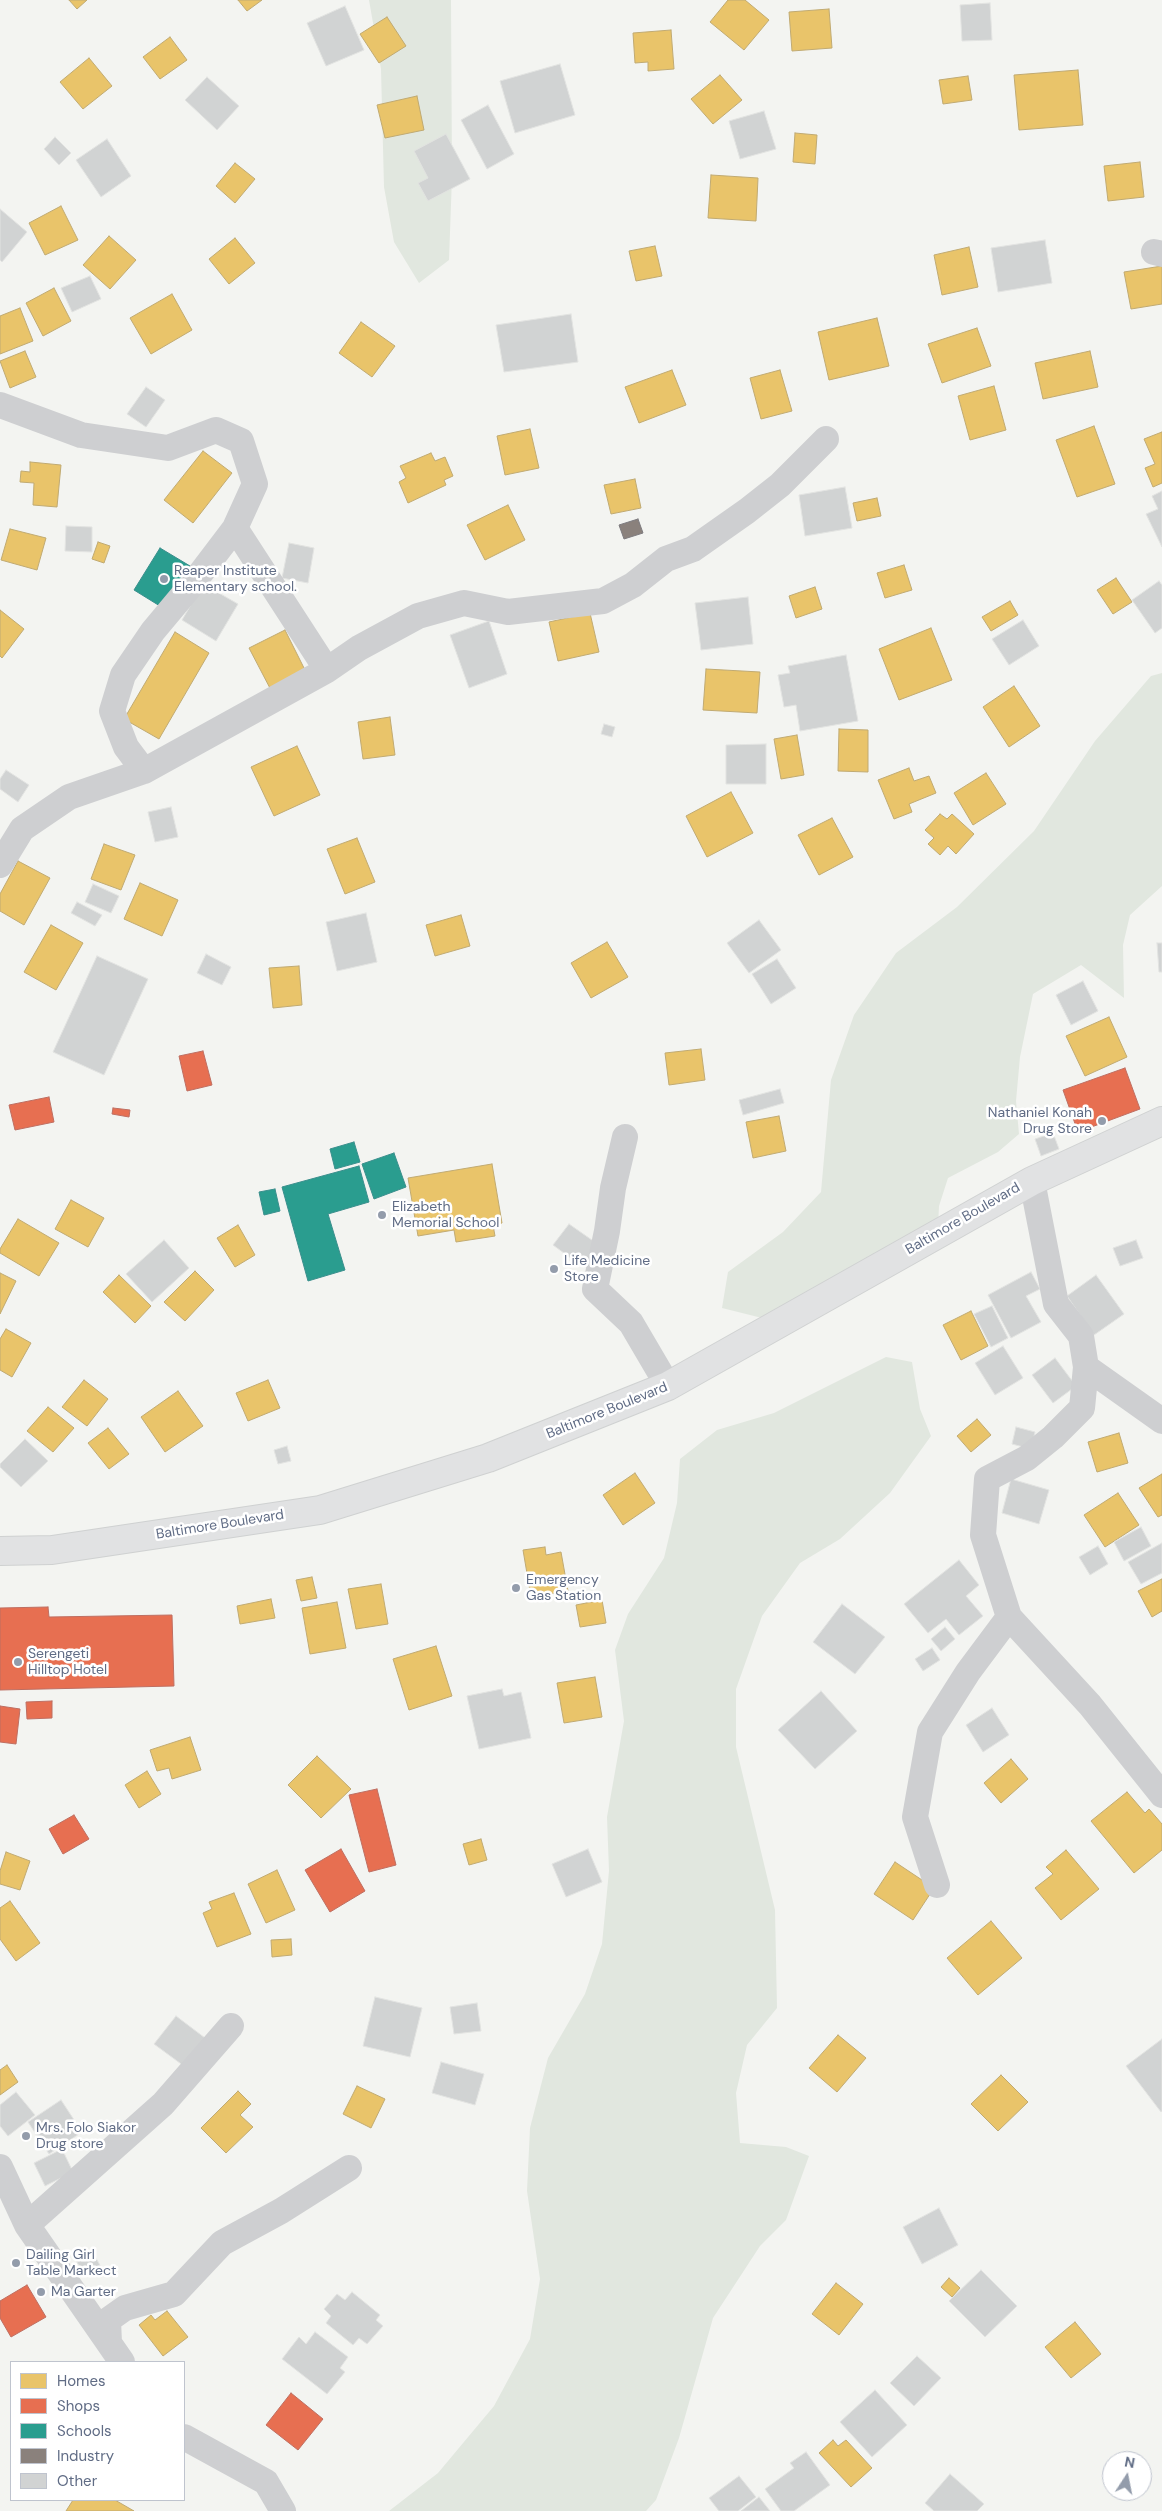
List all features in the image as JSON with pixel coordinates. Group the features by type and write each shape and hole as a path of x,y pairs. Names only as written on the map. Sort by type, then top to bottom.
{"highway":[{"name":"Baltimore Boulevard","path":"0,1551 52,1550 320,1510 488,1458 668,1386 1032,1181 1162,1121"}],"street":[{"path":"0,405 91,436 168,448 216,430 241,441 254,484 234,528 194,582 153,631 123,675 112,711 126,747 144,771"},
{"path":"0,865 22,829 69,796 144,771 326,670 358,648 418,616 464,603 508,612 603,601 633,585 666,559 693,549 731,522 780,485 826,439"},
{"path":"234,528 326,670"},
{"path":"625,1138 613,1188 607,1231 594,1289 632,1323 668,1386"},
{"path":"1032,1181 1056,1304 1082,1336 1086,1367 1082,1408 1027,1458 987,1479 983,1535 1008,1617 1090,1705 1162,1795"},
{"path":"1086,1367 1162,1421"},
{"path":"937,1885 915,1817 930,1732 968,1672 1008,1617"},
{"path":"27,2225 163,2104 231,2026"},
{"path":"0,2167 27,2225 115,2353"},
{"path":"115,2353 108,2320 125,2308 174,2294 222,2243 281,2211 350,2168"},
{"path":"185,2438 266,2482 283,2511"}],"shaded area":[{"path":"369,0 451,0 452,177 449,260 419,283 394,242 384,187 381,69"},
{"path":"1162,673 1162,886 1130,915 1123,945 1124,998 1081,965 1033,994 1020,1057 1016,1101 1019,1134 998,1152 948,1178 939,1206 937,1248 790,1325 722,1308 728,1272 783,1232 821,1192 831,1080 854,1015 896,953 957,907 1034,831 1095,741 1151,676"},
{"path":"886,1357 912,1362 920,1409 931,1436 890,1493 840,1539 800,1563 762,1616 736,1689 736,1747 775,1910 777,2008 747,2045 736,2093 740,2143 786,2147 809,2156 786,2220 760,2246 713,2318 679,2438 656,2500 646,2511 389,2511 438,2473 494,2406 530,2339 540,2279 527,2191 530,2128 548,2058 585,1994 602,1944 609,1871 607,1817 624,1721 615,1650 628,1614 664,1558 677,1503 680,1459 717,1430 774,1413"}],"building: Homes":[{"path":"69,0 87,0 77,9"},
{"path":"238,0 262,0 247,11"},
{"path":"728,0 745,0 769,20 744,50 710,22"},
{"path":"829,9 832,48 792,51 789,12"},
{"path":"387,17 406,46 379,63 360,34"},
{"path":"671,30 674,69 648,71 648,62 635,63 633,33"},
{"path":"170,37 187,60 160,79 143,57"},
{"path":"89,58 112,86 83,109 60,82"},
{"path":"1078,70 1083,125 1019,130 1014,75"},
{"path":"720,75 742,100 713,124 691,99"},
{"path":"968,76 972,100 943,104 939,80"},
{"path":"417,96 424,130 385,138 377,105"},
{"path":"795,133 817,135 815,164 793,162"},
{"path":"1140,162 1144,197 1108,201 1104,166"},
{"path":"235,163 255,179 235,203 216,186"},
{"path":"711,175 758,178 756,221 708,218"},
{"path":"61,206 78,240 45,255 29,223"},
{"path":"109,236 136,260 110,289 83,265"},
{"path":"235,238 255,263 229,284 209,259"},
{"path":"655,246 662,276 636,281 629,251"},
{"path":"969,247 978,287 942,295 934,255"},
{"path":"1162,266 1162,304 1131,309 1124,272"},
{"path":"54,288 71,321 43,336 26,303"},
{"path":"172,294 192,330 151,354 130,318"},
{"path":"20,308 33,341 0,354 0,316"},
{"path":"877,318 889,366 829,380 818,332"},
{"path":"361,322 395,346 372,377 339,353"},
{"path":"977,328 991,366 942,383 928,344"},
{"path":"25,351 36,377 10,388 0,361"},
{"path":"1090,351 1098,387 1043,399 1035,363"},
{"path":"672,370 686,405 639,423 625,387"},
{"path":"780,370 792,411 761,419 750,378"},
{"path":"994,386 1006,430 970,440 958,396"},
{"path":"1094,426 1115,484 1077,497 1056,440"},
{"path":"530,429 539,468 505,475 497,436"},
{"path":"1162,432 1162,483 1153,487 1145,468 1155,464 1144,439"},
{"path":"203,451 232,473 193,523 164,500"},
{"path":"431,453 435,461 445,457 453,476 444,480 446,485 408,503 399,482 406,478 400,466"},
{"path":"30,462 61,465 57,507 33,505 34,483 20,482 21,471 30,472"},
{"path":"635,479 641,508 611,514 604,485"},
{"path":"877,498 881,516 857,521 853,503"},
{"path":"508,505 525,540 485,560 467,525"},
{"path":"10,529 46,538 37,570 1,560"},
{"path":"98,542 110,546 104,563 92,559"},
{"path":"904,565 912,590 885,598 877,573"},
{"path":"1116,578 1132,602 1113,614 1097,590"},
{"path":"815,587 822,609 796,618 789,596"},
{"path":"1010,601 1018,615 991,631 982,617"},
{"path":"0,610 24,629 2,658 0,656"},
{"path":"590,613 599,652 558,661 549,622"},
{"path":"931,628 952,680 899,700 879,649"},
{"path":"285,630 307,674 272,692 249,648"},
{"path":"175,632 209,653 159,739 124,719"},
{"path":"706,669 760,672 757,713 703,710"},
{"path":"1014,686 1040,726 1009,747 983,707"},
{"path":"390,717 395,755 363,759 358,722"},
{"path":"839,729 868,730 868,772 838,771"},
{"path":"797,735 804,775 781,779 774,739"},
{"path":"297,746 320,795 274,816 251,767"},
{"path":"909,768 914,781 929,776 936,793 909,804 912,812 894,819 878,780"},
{"path":"986,773 1006,804 973,825 954,793"},
{"path":"731,792 753,833 707,857 686,816"},
{"path":"940,814 947,819 952,814 974,834 956,854 948,846 940,855 928,844 934,838 925,830"},
{"path":"832,818 853,857 819,875 798,835"},
{"path":"357,838 375,882 345,894 327,849"},
{"path":"104,844 135,855 121,890 91,879"},
{"path":"18,861 50,878 24,925 0,911 0,894"},
{"path":"140,883 178,900 162,936 124,919"},
{"path":"461,915 470,946 435,956 426,925"},
{"path":"51,925 83,943 56,990 24,972"},
{"path":"607,942 628,977 591,998 571,963"},
{"path":"299,966 302,1005 273,1008 269,968"},
{"path":"1109,1017 1127,1057 1085,1076 1066,1036"},
{"path":"701,1049 705,1080 669,1085 665,1053"},
{"path":"779,1116 786,1151 753,1158 746,1122"},
{"path":"492,1164 502,1223 493,1225 495,1236 456,1242 454,1230 418,1236 408,1178"},
{"path":"71,1200 104,1218 88,1247 55,1229"},
{"path":"18,1219 59,1243 39,1276 0,1253 0,1249"},
{"path":"238,1225 255,1255 235,1267 217,1238"},
{"path":"195,1271 214,1290 185,1321 164,1302"},
{"path":"0,1273 16,1281 0,1314"},
{"path":"119,1275 151,1306 135,1323 103,1292"},
{"path":"971,1311 988,1346 961,1360 943,1325"},
{"path":"6,1329 31,1343 12,1377 0,1370 0,1339"},
{"path":"84,1380 108,1399 87,1426 62,1407"},
{"path":"268,1380 280,1408 248,1421 236,1393"},
{"path":"178,1391 203,1426 165,1452 141,1417"},
{"path":"48,1407 74,1428 53,1452 27,1431"},
{"path":"977,1419 991,1435 971,1452 957,1436"},
{"path":"108,1428 129,1454 109,1469 88,1443"},
{"path":"1119,1433 1128,1463 1097,1472 1088,1442"},
{"path":"635,1473 655,1503 623,1525 603,1495"},
{"path":"1162,1474 1162,1515 1158,1517 1139,1488"},
{"path":"1118,1493 1139,1525 1105,1547 1084,1515"},
{"path":"545,1547 546,1555 561,1552 568,1591 531,1597 523,1550"},
{"path":"312,1577 317,1598 301,1601 296,1580"},
{"path":"1162,1579 1162,1611 1152,1617 1138,1591"},
{"path":"381,1584 388,1624 356,1629 348,1589"},
{"path":"271,1599 275,1618 240,1624 237,1606"},
{"path":"602,1600 606,1623 580,1627 576,1605"},
{"path":"337,1602 346,1648 310,1654 302,1608"},
{"path":"436,1646 452,1696 409,1710 393,1659"},
{"path":"595,1677 602,1717 564,1723 557,1683"},
{"path":"190,1737 201,1770 172,1779 169,1768 157,1771 150,1750"},
{"path":"317,1756 351,1789 321,1818 288,1785"},
{"path":"1011,1759 1028,1779 1001,1803 984,1783"},
{"path":"147,1771 161,1794 139,1808 125,1785"},
{"path":"1127,1792 1145,1813 1149,1809 1162,1824 1162,1850 1134,1873 1091,1821"},
{"path":"481,1839 487,1860 469,1865 463,1844"},
{"path":"1066,1850 1099,1889 1061,1920 1035,1888 1053,1874 1046,1867"},
{"path":"6,1852 30,1861 20,1890 0,1884 0,1871"},
{"path":"895,1862 934,1888 913,1920 874,1894"},
{"path":"277,1870 295,1910 266,1923 248,1884"},
{"path":"234,1893 251,1934 217,1947 203,1913 212,1909 209,1902"},
{"path":"10,1901 40,1943 16,1961 0,1939 0,1908"},
{"path":"991,1921 1022,1958 978,1995 947,1958"},
{"path":"291,1939 292,1955 272,1957 271,1940"},
{"path":"838,2035 866,2058 837,2092 809,2068"},
{"path":"7,2065 18,2082 0,2095 0,2070"},
{"path":"1001,2075 1028,2102 998,2131 971,2104"},
{"path":"357,2086 385,2099 371,2128 343,2114"},
{"path":"238,2091 251,2104 240,2115 253,2127 226,2153 201,2128"},
{"path":"949,2278 960,2288 952,2297 941,2287"},
{"path":"836,2283 863,2304 839,2335 812,2314"},
{"path":"167,2311 188,2337 163,2356 139,2325 151,2315 155,2320"},
{"path":"1075,2322 1101,2354 1071,2378 1045,2347"},
{"path":"833,2440 838,2446 846,2440 872,2468 851,2487 819,2453"},
{"path":"72,2501 117,2501 134,2511 66,2511"}],"building: Shops":[{"path":"203,1051 212,1085 187,1091 179,1056"},
{"path":"1125,1068 1140,1109 1078,1132 1063,1090"},
{"path":"49,1097 54,1122 15,1130 9,1105"},
{"path":"113,1108 130,1110 129,1117 112,1114"},
{"path":"48,1607 49,1617 172,1615 174,1686 0,1690 0,1608"},
{"path":"52,1701 52,1718 27,1719 26,1702"},
{"path":"0,1706 20,1709 16,1744 0,1742"},
{"path":"377,1789 396,1865 369,1872 349,1795"},
{"path":"74,1815 89,1839 63,1854 49,1829"},
{"path":"341,1849 365,1891 330,1912 305,1870"},
{"path":"27,2285 46,2317 11,2337 0,2318 0,2301"},
{"path":"291,2393 323,2419 298,2450 266,2425"}],"building: Schools":[{"name":"Reaper Institute Elementary school.","path":"160,548 195,569 168,611 134,590"},
{"path":"354,1142 360,1162 335,1169 330,1149"},
{"path":"394,1153 406,1187 374,1199 362,1164"},
{"path":"359,1166 369,1202 328,1214 345,1270 308,1281 282,1187"},
{"path":"275,1189 280,1211 264,1215 259,1192"}],"building: Industry":[{"path":"638,519 643,533 624,539 619,525"}],"building: Other":[{"path":"990,3 992,40 962,41 960,5"},
{"path":"345,6 364,50 326,66 307,23"},
{"path":"560,64 575,115 515,133 500,81"},
{"path":"207,77 239,106 217,130 185,100"},
{"path":"488,105 514,154 487,169 461,120"},
{"path":"764,111 776,149 740,159 729,121"},
{"path":"446,134 470,179 428,201 418,183 428,178 414,151"},
{"path":"55,137 71,153 59,165 44,149"},
{"path":"107,139 131,176 101,197 76,160"},
{"path":"0,209 27,232 2,262 0,260"},
{"path":"1045,240 1052,283 998,292 991,248"},
{"path":"90,276 101,299 72,312 61,288"},
{"path":"571,314 578,362 504,372 496,325"},
{"path":"146,387 165,400 146,427 127,414"},
{"path":"845,487 852,528 805,536 799,495"},
{"path":"1162,491 1162,547 1146,514 1158,509 1152,496"},
{"path":"66,526 92,527 92,552 65,551"},
{"path":"289,543 314,548 308,583 282,578"},
{"path":"1159,581 1162,585 1162,628 1155,633 1132,600"},
{"path":"203,584 238,604 216,641 182,620"},
{"path":"748,597 753,644 701,650 695,603"},
{"path":"1023,620 1039,646 1009,665 992,639"},
{"path":"489,621 507,674 469,688 450,635"},
{"path":"846,655 858,721 800,731 796,705 784,707 778,675 790,673 788,666"},
{"path":"604,724 615,727 612,737 601,734"},
{"path":"766,744 766,784 726,784 726,745"},
{"path":"6,770 29,785 18,802 0,789 0,779"},
{"path":"171,807 178,837 155,842 148,812"},
{"path":"93,884 119,896 111,913 85,902"},
{"path":"77,902 102,915 95,926 71,913"},
{"path":"366,913 377,962 337,971 326,922"},
{"path":"759,920 781,950 749,973 727,943"},
{"path":"1157,943 1162,943 1162,972 1159,972"},
{"path":"206,954 231,967 222,985 197,973"},
{"path":"97,956 148,979 104,1075 53,1052"},
{"path":"777,959 796,988 771,1004 752,974"},
{"path":"1083,981 1098,1011 1071,1025 1056,995"},
{"path":"780,1089 784,1103 743,1115 739,1100"},
{"path":"1053,1133 1059,1149 1041,1156 1035,1139"},
{"path":"569,1224 599,1245 583,1267 553,1245"},
{"path":"164,1240 189,1268 152,1302 126,1274"},
{"path":"1136,1240 1143,1258 1120,1266 1113,1248"},
{"path":"1031,1272 1040,1289 1026,1296 1041,1322 1011,1338 988,1295"},
{"path":"1096,1275 1124,1314 1094,1335 1067,1296"},
{"path":"992,1306 1008,1338 991,1347 974,1314"},
{"path":"1003,1346 1023,1378 995,1395 975,1363"},
{"path":"1055,1358 1076,1386 1053,1403 1032,1375"},
{"path":"1016,1427 1035,1432 1031,1449 1012,1444"},
{"path":"25,1439 48,1461 21,1487 0,1467 0,1464"},
{"path":"287,1446 291,1461 278,1464 274,1450"},
{"path":"1011,1479 1049,1490 1039,1524 1002,1513"},
{"path":"1141,1527 1151,1546 1124,1561 1114,1542"},
{"path":"1162,1543 1162,1573 1141,1584 1128,1562"},
{"path":"1098,1546 1108,1564 1090,1575 1079,1557"},
{"path":"959,1560 979,1585 966,1596 983,1616 959,1635 946,1619 928,1633 904,1604"},
{"path":"842,1604 885,1637 855,1674 813,1642"},
{"path":"945,1627 955,1639 941,1651 931,1639"},
{"path":"932,1648 940,1660 923,1671 915,1659"},
{"path":"502,1689 504,1696 521,1692 531,1738 479,1749 467,1696"},
{"path":"821,1691 857,1731 815,1769 778,1730"},
{"path":"992,1708 1009,1735 983,1752 966,1725"},
{"path":"588,1849 602,1882 566,1897 552,1864"},
{"path":"375,1997 422,2008 410,2057 363,2046"},
{"path":"477,2003 481,2031 454,2034 450,2007"},
{"path":"176,2016 209,2041 188,2069 154,2044"},
{"path":"1162,2039 1162,2111 1161,2112 1126,2066"},
{"path":"441,2062 484,2074 475,2105 432,2093"},
{"path":"16,2092 35,2115 8,2136 0,2126 0,2105"},
{"path":"61,2100 82,2132 49,2154 28,2122"},
{"path":"62,2149 73,2172 45,2186 34,2163"},
{"path":"939,2208 958,2245 922,2264 903,2227"},
{"path":"92,2251 101,2267 84,2276 76,2260"},
{"path":"981,2270 1017,2306 985,2337 949,2301"},
{"path":"352,2292 380,2315 376,2320 383,2326 367,2344 359,2338 353,2345 326,2323 331,2316 324,2309 337,2294 345,2300"},
{"path":"315,2332 348,2357 340,2368 345,2372 327,2394 282,2359 299,2337 306,2344"},
{"path":"917,2356 941,2378 914,2406 890,2383"},
{"path":"875,2390 907,2425 872,2457 840,2422"},
{"path":"806,2452 830,2485 794,2511 781,2511 765,2489 794,2468 790,2463"},
{"path":"950,2474 984,2504 977,2511 934,2511 925,2503"},
{"path":"739,2476 756,2497 738,2511 719,2511 709,2498"},
{"path":"759,2497 770,2511 741,2511"}],"place":[{"name":"Reaper Institute Elementary school.","path":"164,579"},
{"name":"Nathaniel Konah Drug Store","path":"1102,1121"},
{"name":"Elizabeth Memorial School","path":"382,1215"},
{"name":"Life Medicine Store","path":"554,1269"},
{"name":"Emergency Gas Station","path":"516,1588"},
{"name":"Serengeti Hilltop Hotel","path":"18,1662"},
{"name":"Mrs. Folo Siakor Drug store","path":"26,2136"},
{"name":"Dailing Girl Table Markect","path":"16,2263"},
{"name":"Ma Garter","path":"41,2292"}]}
